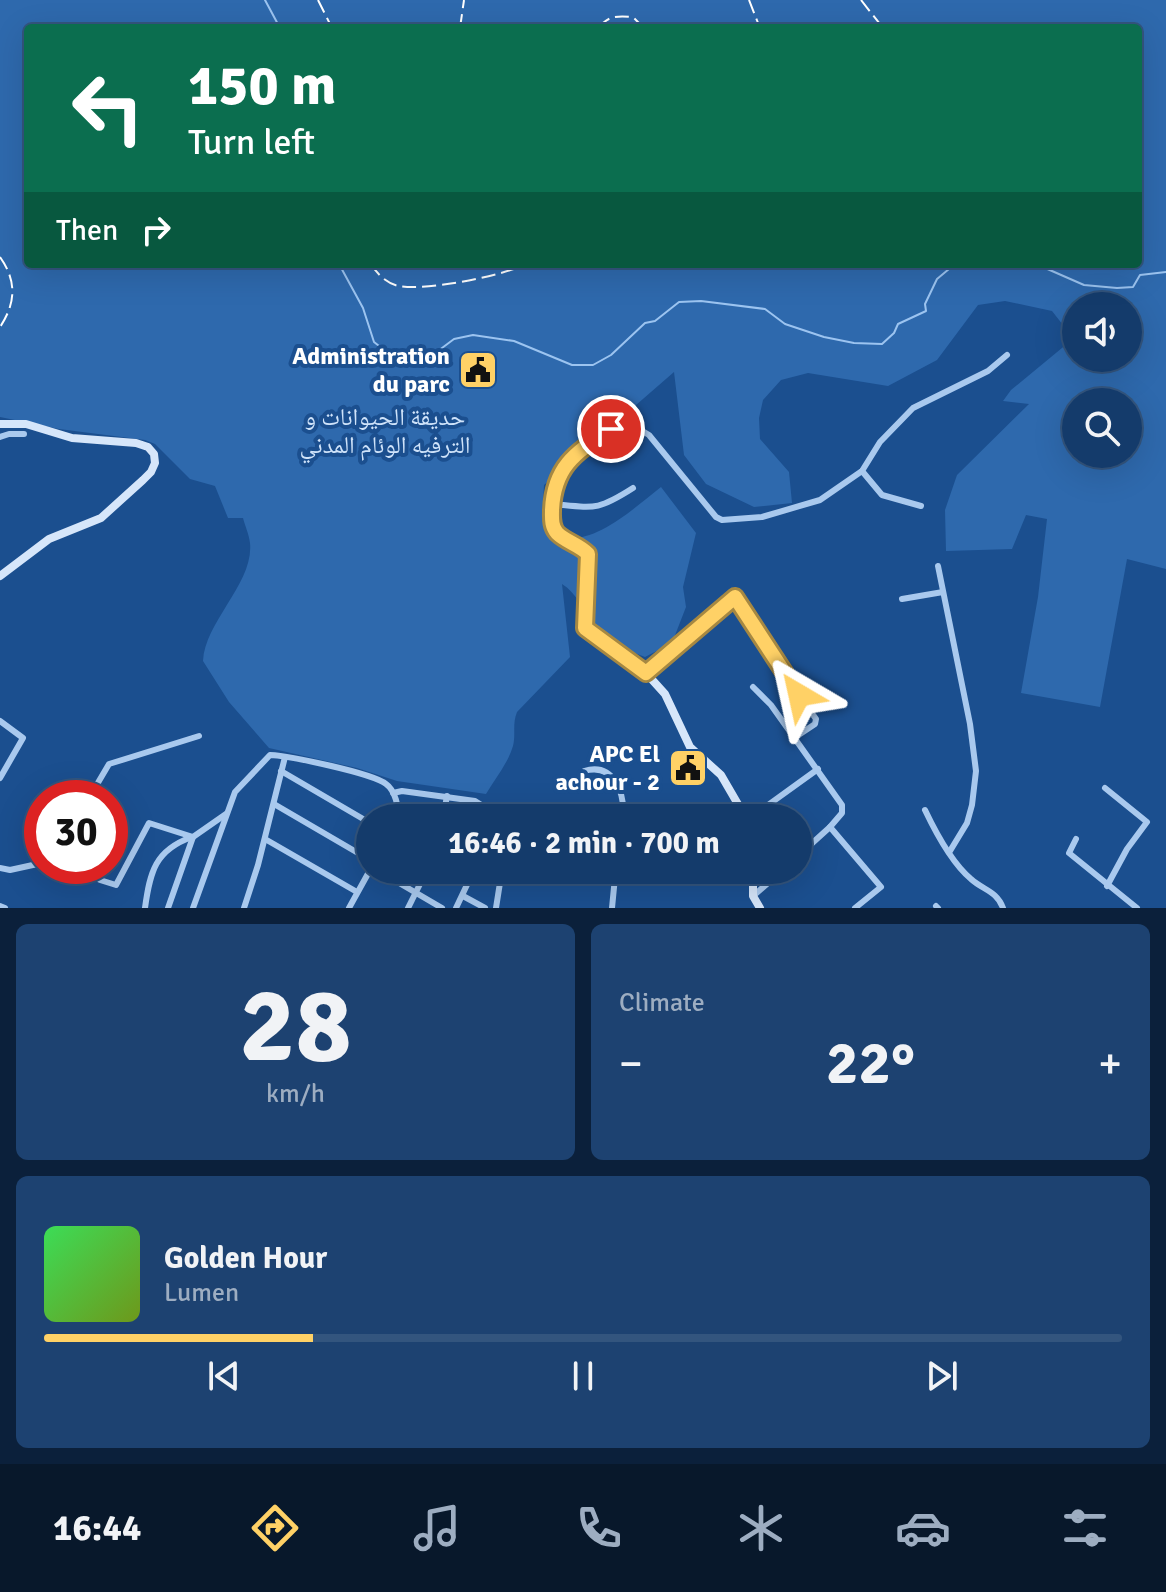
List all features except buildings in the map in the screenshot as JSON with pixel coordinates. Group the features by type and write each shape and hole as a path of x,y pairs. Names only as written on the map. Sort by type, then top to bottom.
{"street":[{"path":"739,804 721,775 690,747 665,694 646,673 585,628 588,554 558,534 552,520 554,485 560,472 578,451 611,429 623,424 634,426 663,449 716,517 722,520 762,517 816,502 862,471 880,442 913,408 988,371 1007,355"},
{"path":"0,424 26,424 80,439 136,443 148,447 154,454 155,463 151,472 101,518 49,539 0,576"},
{"path":"0,437 24,434"},
{"path":"862,471 882,495 921,506"},
{"path":"552,504 593,508 605,506 633,488"},
{"path":"938,566 970,724 976,771 967,823 950,851"},
{"path":"902,599 943,592"},
{"path":"646,673 735,597 816,719 815,724 794,738"},
{"path":"753,687 771,705 842,805 842,813 812,843"},
{"path":"0,721 23,738 0,778"},
{"path":"100,780 109,764 199,736"},
{"path":"193,908 236,789 270,755 333,766 381,781 389,785 396,804"},
{"path":"244,908 285,757"},
{"path":"584,771 593,768 607,772 614,778 624,804"},
{"path":"768,804 818,769"},
{"path":"281,771 356,815"},
{"path":"1105,788 1147,822 1127,849 1107,886"},
{"path":"393,793 402,791 447,796 482,804"},
{"path":"446,804 447,796"},
{"path":"274,804 356,852"},
{"path":"925,810 935,831 971,880 992,891 1003,908"},
{"path":"145,908 150,876 158,860 168,849 193,837 226,814"},
{"path":"128,862 149,823 193,837"},
{"path":"830,827 881,887 855,908"},
{"path":"168,908 193,837"},
{"path":"265,839 357,892"},
{"path":"1076,839 1069,853 1137,908"},
{"path":"0,868 10,870 24,867"},
{"path":"349,908 362,884"},
{"path":"402,884 442,908"},
{"path":"408,908 421,884"},
{"path":"456,908 468,884"},
{"path":"496,908 500,884"},
{"path":"612,908 614,884"},
{"path":"753,884 753,896 760,908"},
{"path":"753,896 767,884"},
{"path":"463,896 485,908"}],"green space":[{"name":"حديقة الحيوانات و الترفيه الوئام المدني","path":"0,0 1166,0 1166,569 1127,559 1100,707 1021,693 1038,597 1047,519 1026,515 1012,549 946,551 945,510 957,475 1029,404 1003,401 1011,390 1062,348 1062,372 1142,372 1142,292 1062,292 1062,324 1052,311 1005,301 978,305 937,360 888,386 808,373 781,380 763,400 759,418 760,439 789,472 792,503 754,507 706,484 684,455 674,372 544,485 542,519 549,536 580,538 609,526 661,487 696,533 683,587 686,607 672,643 645,657 625,648 600,631 562,584 570,657 517,712 511,752 486,794 397,781 357,768 269,748 229,702 203,661 212,631 245,573 249,540 243,518 228,518 215,486 190,479 155,444 145,440 59,429 0,417"}],"waterway":[{"path":"265,0 278,24"},
{"path":"341,268 363,308 374,342 388,353 412,361 430,357 454,339 473,335 514,341 572,365 593,365 611,355 645,323 655,321 679,302 701,301 765,309 785,324 824,337 882,344 894,333 898,324 926,311 925,304 937,279 950,268"},
{"path":"1045,268 1084,285 1117,288 1133,287 1140,275 1166,272"}],"railway":[{"path":"318,0 330,24"},
{"path":"461,24 464,0"},
{"path":"749,0 758,24"},
{"path":"861,0 880,24"},
{"path":"602,24 623,16 633,17 640,24"},
{"path":"0,257 12,283 12,301 0,327"},
{"path":"374,268 390,283 412,287 464,281 515,268"}],"place":[{"name":"Administration du parc","path":"478,370"},
{"name":"APC El achour - 2","path":"688,768"}],"route":[{"path":"611,429 578,451 560,472 554,485 553,527 558,534 585,550 589,558 585,628 646,673 735,597 799,695"}]}
